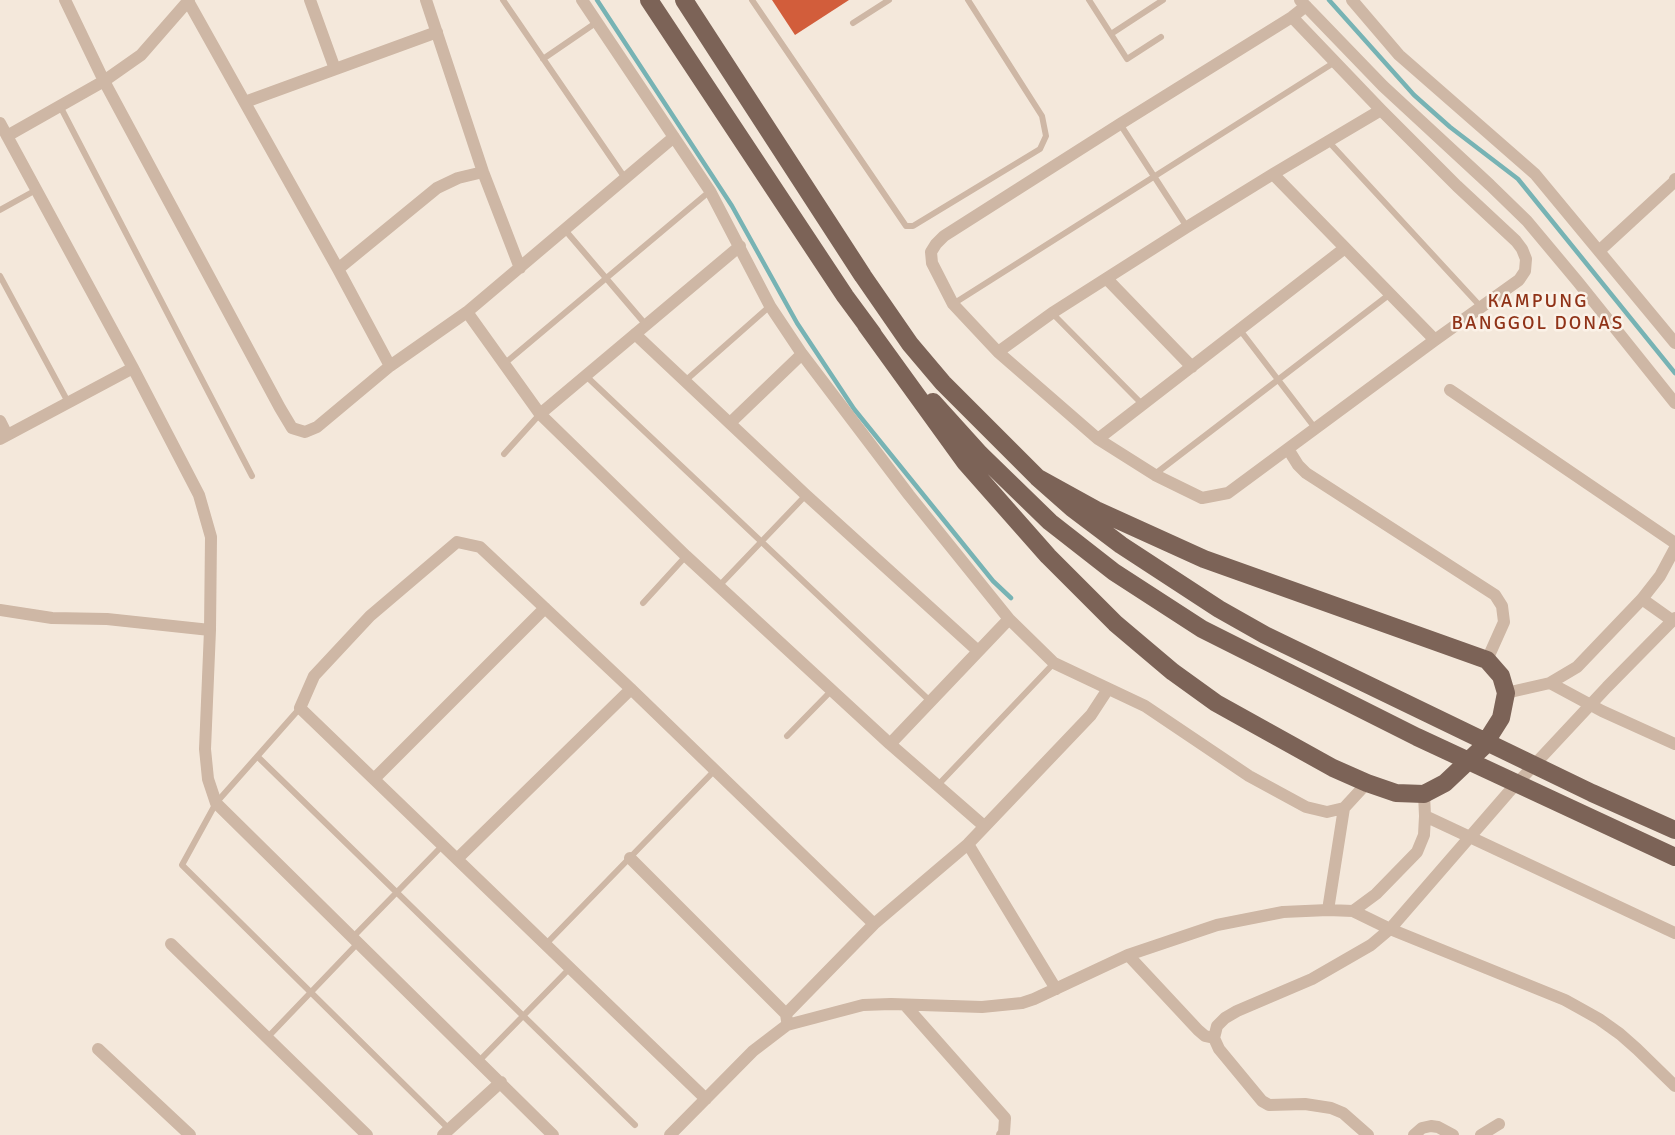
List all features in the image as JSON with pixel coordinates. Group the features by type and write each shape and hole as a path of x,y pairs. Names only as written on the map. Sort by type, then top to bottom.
{"main road":[{"path":"649,0 837,284 965,462 1048,556 1115,623 1173,672 1216,703 1333,768 1396,793 1424,794 1445,783 1482,748 1501,718 1506,693 1502,676 1487,660 1205,559 1096,510 1038,478"},
{"path":"684,0 910,344 943,383 1038,478 1095,527 1219,610 1265,635 1675,831"},
{"path":"866,325 980,454 1033,507 1092,556 1202,629 1416,737 1675,857"}],"street":[{"path":"65,0 104,81 279,408 292,428 305,432 317,427 390,366 467,312 674,136"},
{"path":"310,0 335,69"},
{"path":"426,0 483,172 520,268"},
{"path":"582,0 710,191 770,306 802,354 909,495 1009,619 1054,663 1145,706 1249,776 1306,807 1327,812 1344,808"},
{"path":"1352,0 1399,55 1535,174 1675,343"},
{"path":"7,136 104,81 141,55 188,1 390,366"},
{"path":"1292,17 1457,186 1516,240 1525,258 1525,271 1519,280 1228,493 1202,498 1155,475 1098,439 998,352 953,304 932,263 931,252 936,244 944,236 1292,17 1303,3 1383,86 1527,221 1675,403"},
{"path":"245,102 437,32"},
{"path":"998,352 1052,313 1187,227 1381,110"},
{"path":"0,123 199,495 211,537 205,750 208,779 216,803 553,1135"},
{"path":"338,269 437,188 458,178 483,172"},
{"path":"1273,174 1434,340"},
{"path":"1599,251 1675,179"},
{"path":"540,414 740,246"},
{"path":"1098,439 1345,248"},
{"path":"1107,279 1192,367"},
{"path":"467,312 540,414 719,586 984,827"},
{"path":"635,334 806,495 978,651"},
{"path":"730,423 802,354"},
{"path":"0,421 4,437 132,368"},
{"path":"1450,390 1675,545 1660,576 1642,599 1577,667 1550,683 1506,693"},
{"path":"1289,449 1306,474 1495,595 1502,606 1504,622 1487,660"},
{"path":"706,1099 300,708 314,676 370,615 457,542 480,547 874,924"},
{"path":"1368,1135 1343,1113 1331,1108 1305,1104 1269,1105 1262,1101 1219,1049 1214,1038 1217,1026 1237,1011 1312,979 1371,945 1471,837 1587,703 1674,619 1642,599"},
{"path":"374,779 545,608"},
{"path":"0,610 52,618 107,619 210,630"},
{"path":"890,744 1009,619"},
{"path":"1550,683 1675,744"},
{"path":"457,859 631,689"},
{"path":"670,1135 787,1019 874,924 968,844 1091,715 1108,689"},
{"path":"1328,909 1344,808 1367,783"},
{"path":"1358,914 1417,852 1424,835 1424,794"},
{"path":"1425,816 1675,933"},
{"path":"968,844 1056,989"},
{"path":"630,858 787,1019"},
{"path":"787,1019 863,1005 982,1007 1022,1003 1128,955 1217,925 1283,912 1328,909 1358,914 1565,1000 1620,1034 1675,1086"},
{"path":"171,944 367,1135"},
{"path":"1128,955 1198,1030 1205,1036 1214,1038"},
{"path":"905,1005 1005,1118 1002,1135"},
{"path":"98,1049 190,1135"},
{"path":"446,1132 500,1082"},
{"path":"1481,1135 1499,1124"},
{"path":"1414,1135 1422,1128 1431,1126 1453,1135"}],"lane":[{"path":"503,0 625,178"},
{"path":"752,0 906,226 912,226 1040,149 1046,136 1042,116 968,0"},
{"path":"853,23 889,0"},
{"path":"1089,0 1127,59 1161,37"},
{"path":"1111,34 1163,0"},
{"path":"543,59 597,22"},
{"path":"953,304 1335,62"},
{"path":"60,106 252,476"},
{"path":"1120,124 1187,227"},
{"path":"1328,141 1481,307"},
{"path":"0,209 36,190"},
{"path":"504,364 710,191"},
{"path":"565,229 646,325"},
{"path":"0,276 68,402"},
{"path":"1155,475 1390,294"},
{"path":"685,381 770,306"},
{"path":"1052,313 1143,404"},
{"path":"1240,330 1315,428"},
{"path":"586,375 930,701"},
{"path":"504,454 540,414"},
{"path":"719,586 806,495"},
{"path":"643,603 686,555"},
{"path":"938,786 1054,663"},
{"path":"787,736 832,690"},
{"path":"300,708 216,803 182,865 446,1132"},
{"path":"258,757 635,1125"},
{"path":"546,944 715,770"},
{"path":"267,1038 311,993 397,892 443,845"},
{"path":"479,1061 570,968"}],"building":[{"path":"772,0 849,0 795,35"}],"waterway":[{"path":"597,0 732,206 797,323 854,409 993,581 1011,598"},
{"path":"1329,0 1414,95 1450,127 1518,179 1675,373"}],"district":[{"name":"KAMPUNG BANGGOL DONAS","path":"1538,313"}]}
